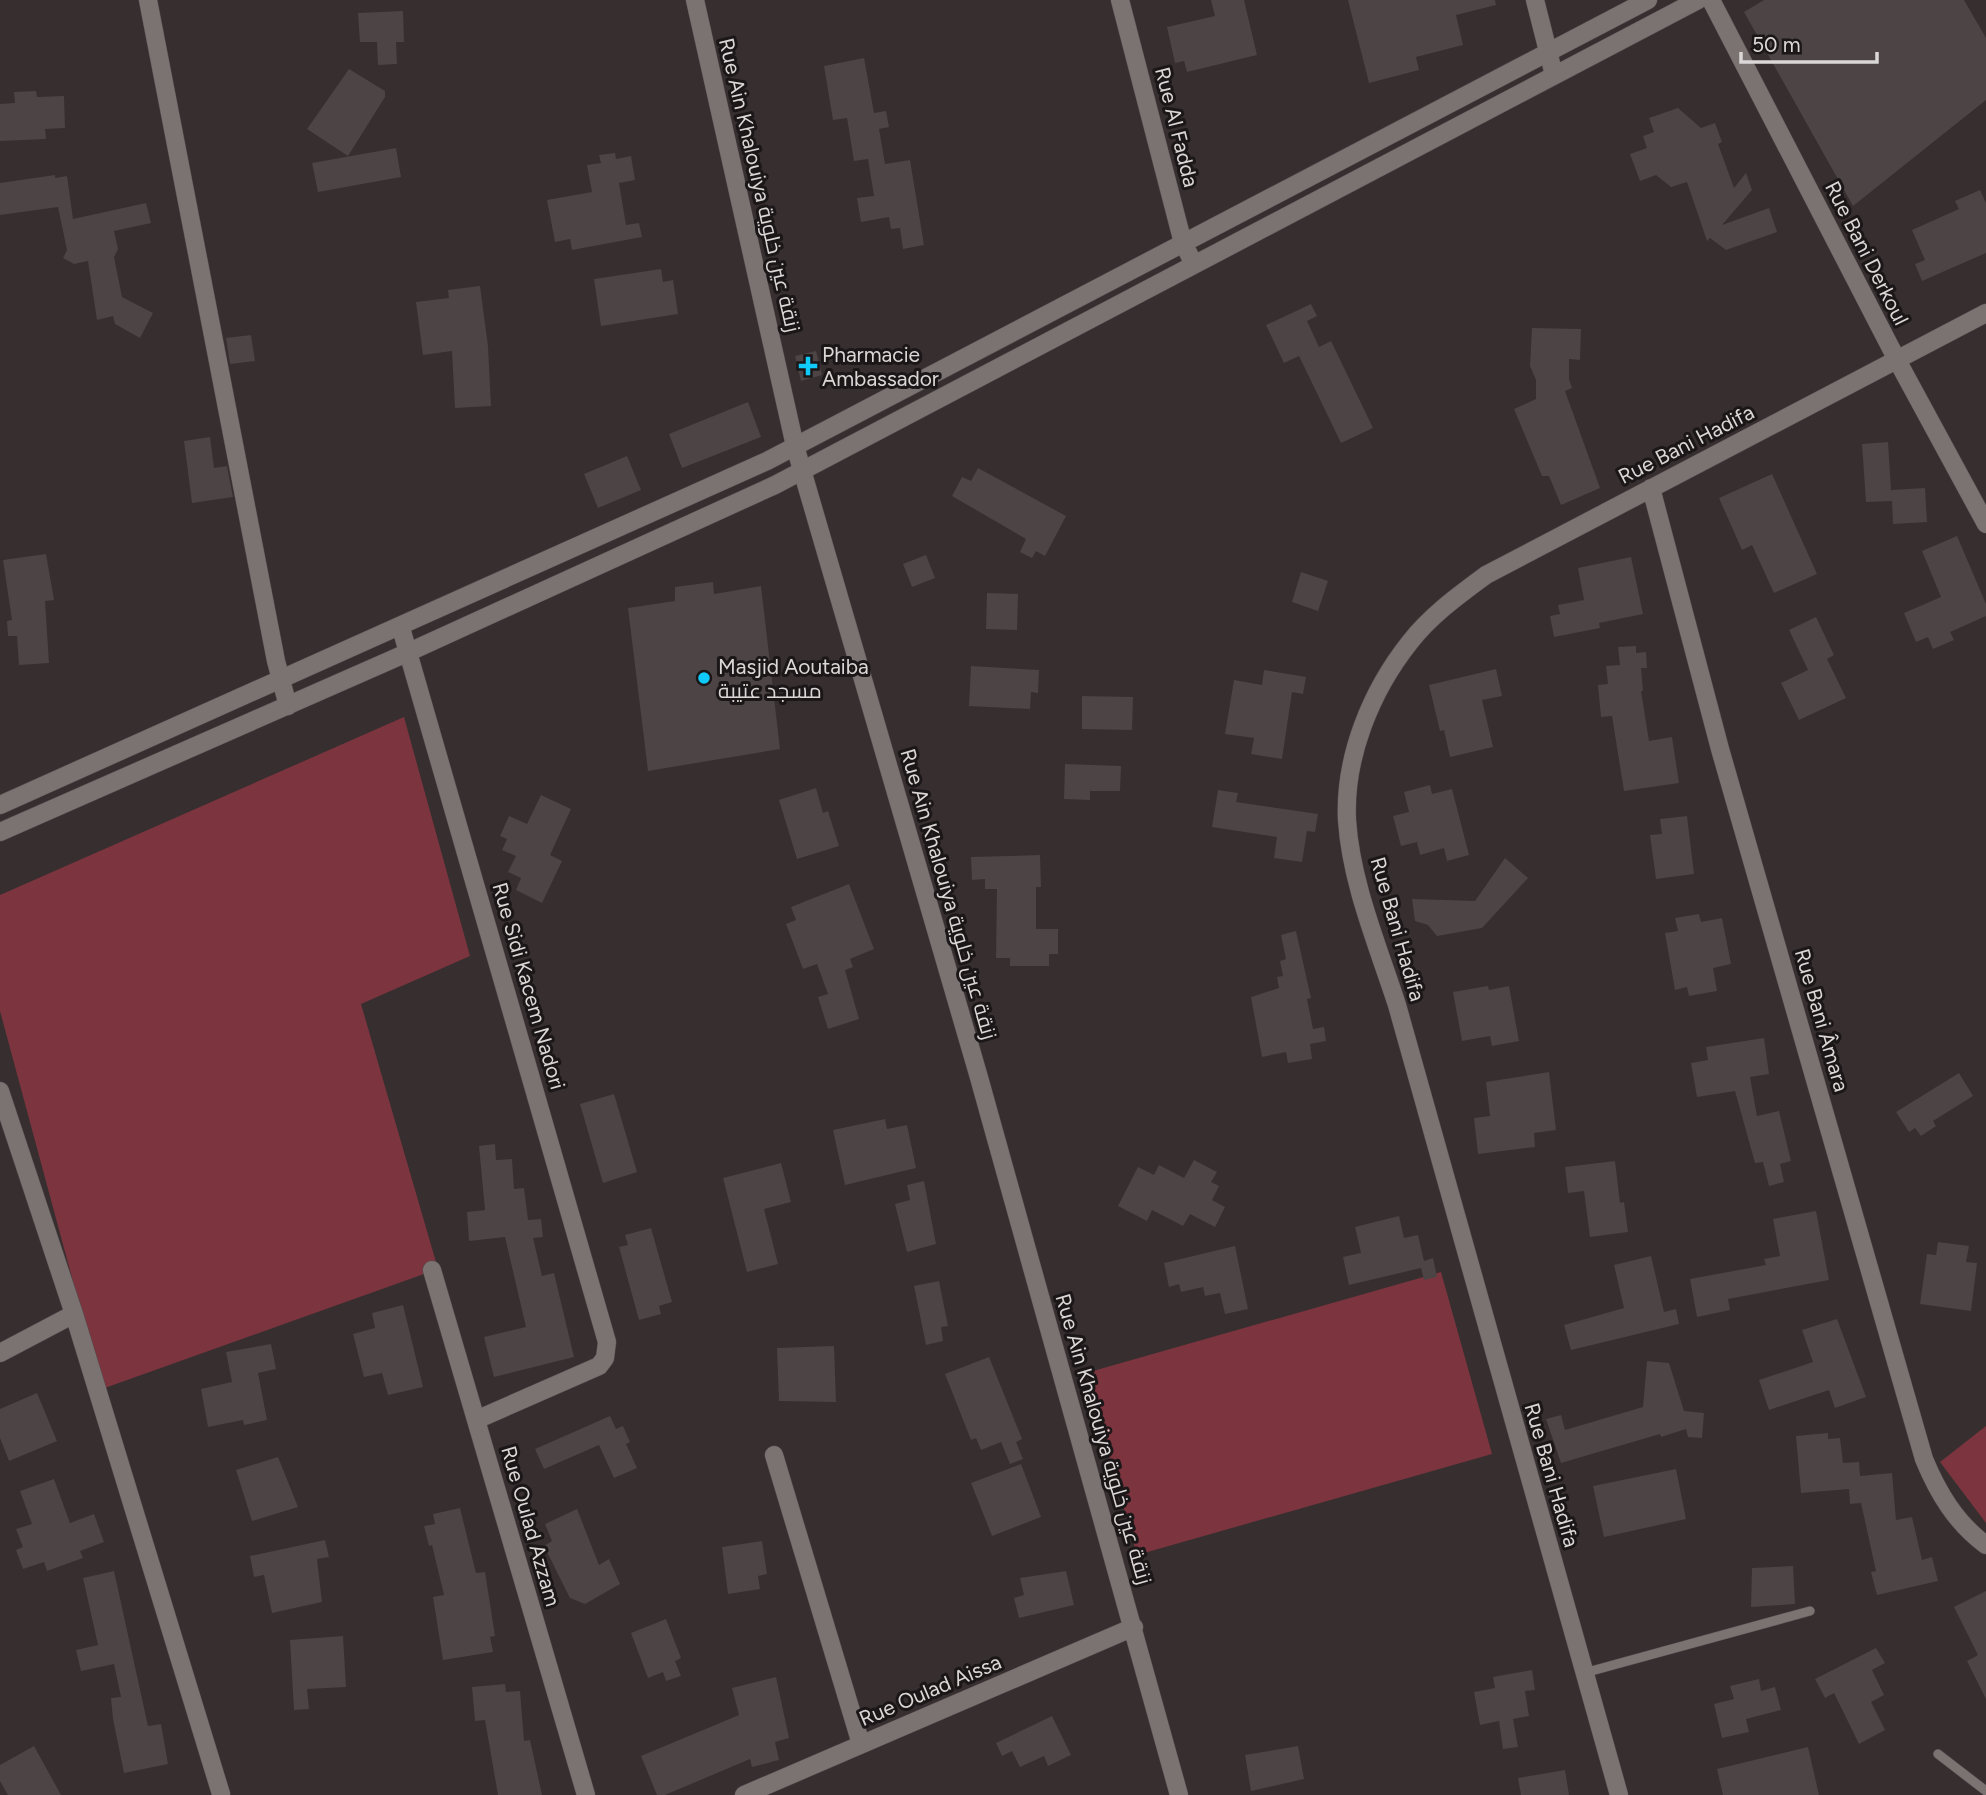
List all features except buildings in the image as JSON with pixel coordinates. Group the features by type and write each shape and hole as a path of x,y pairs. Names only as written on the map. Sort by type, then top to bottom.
{"street":[{"path":"148,0 288,706"},
{"name":"Rue Ain Khalouiya زنقة عين خلوية","path":"695,0 795,446 974,1061 1180,1795"},
{"name":"Rue Al Fadda","path":"1120,0 1183,243 1194,264"},
{"path":"1535,0 1554,75"},
{"path":"0,805 401,628 795,446 1648,0"},
{"path":"0,832 409,652 802,471 1698,0"},
{"name":"Rue Bani Derkoul","path":"1711,0 1897,360 1986,524"},
{"name":"Rue Bani Hadifa","path":"1619,1795 1397,1005 1357,878 1348,820 1349,785 1362,727 1385,678 1411,640 1444,607 1486,575 1525,552 1986,313"},
{"name":"Rue Bani Âmara","path":"1651,488 1720,749 1924,1459 1937,1489 1953,1514 1986,1545"},
{"name":"Rue Sidi Kacem Nadori","path":"401,628 607,1342 605,1358 599,1366 476,1420"},
{"path":"0,1091 74,1314 221,1795"},
{"name":"Rue Oulad Azzam","path":"432,1270 586,1795"},
{"path":"0,1353 74,1314"},
{"path":"774,1455 861,1744"},
{"name":"Rue Oulad Aissa","path":"744,1795 1134,1627"}],"lane":[{"path":"1584,1673 1810,1611"},
{"path":"1938,1754 1986,1791"}],"shaded area":[{"path":"404,717 470,956 361,1004 438,1269 102,1389 0,1011 0,895"},
{"path":"1441,1272 1492,1454 1137,1555 1086,1373"},
{"path":"1986,1426 1986,1523 1940,1462"}],"place":[{"name":"Pharmacie Ambassador","path":"808,366"},
{"name":"Masjid Aoutaiba مسجد عتيبة","path":"704,678"}]}
